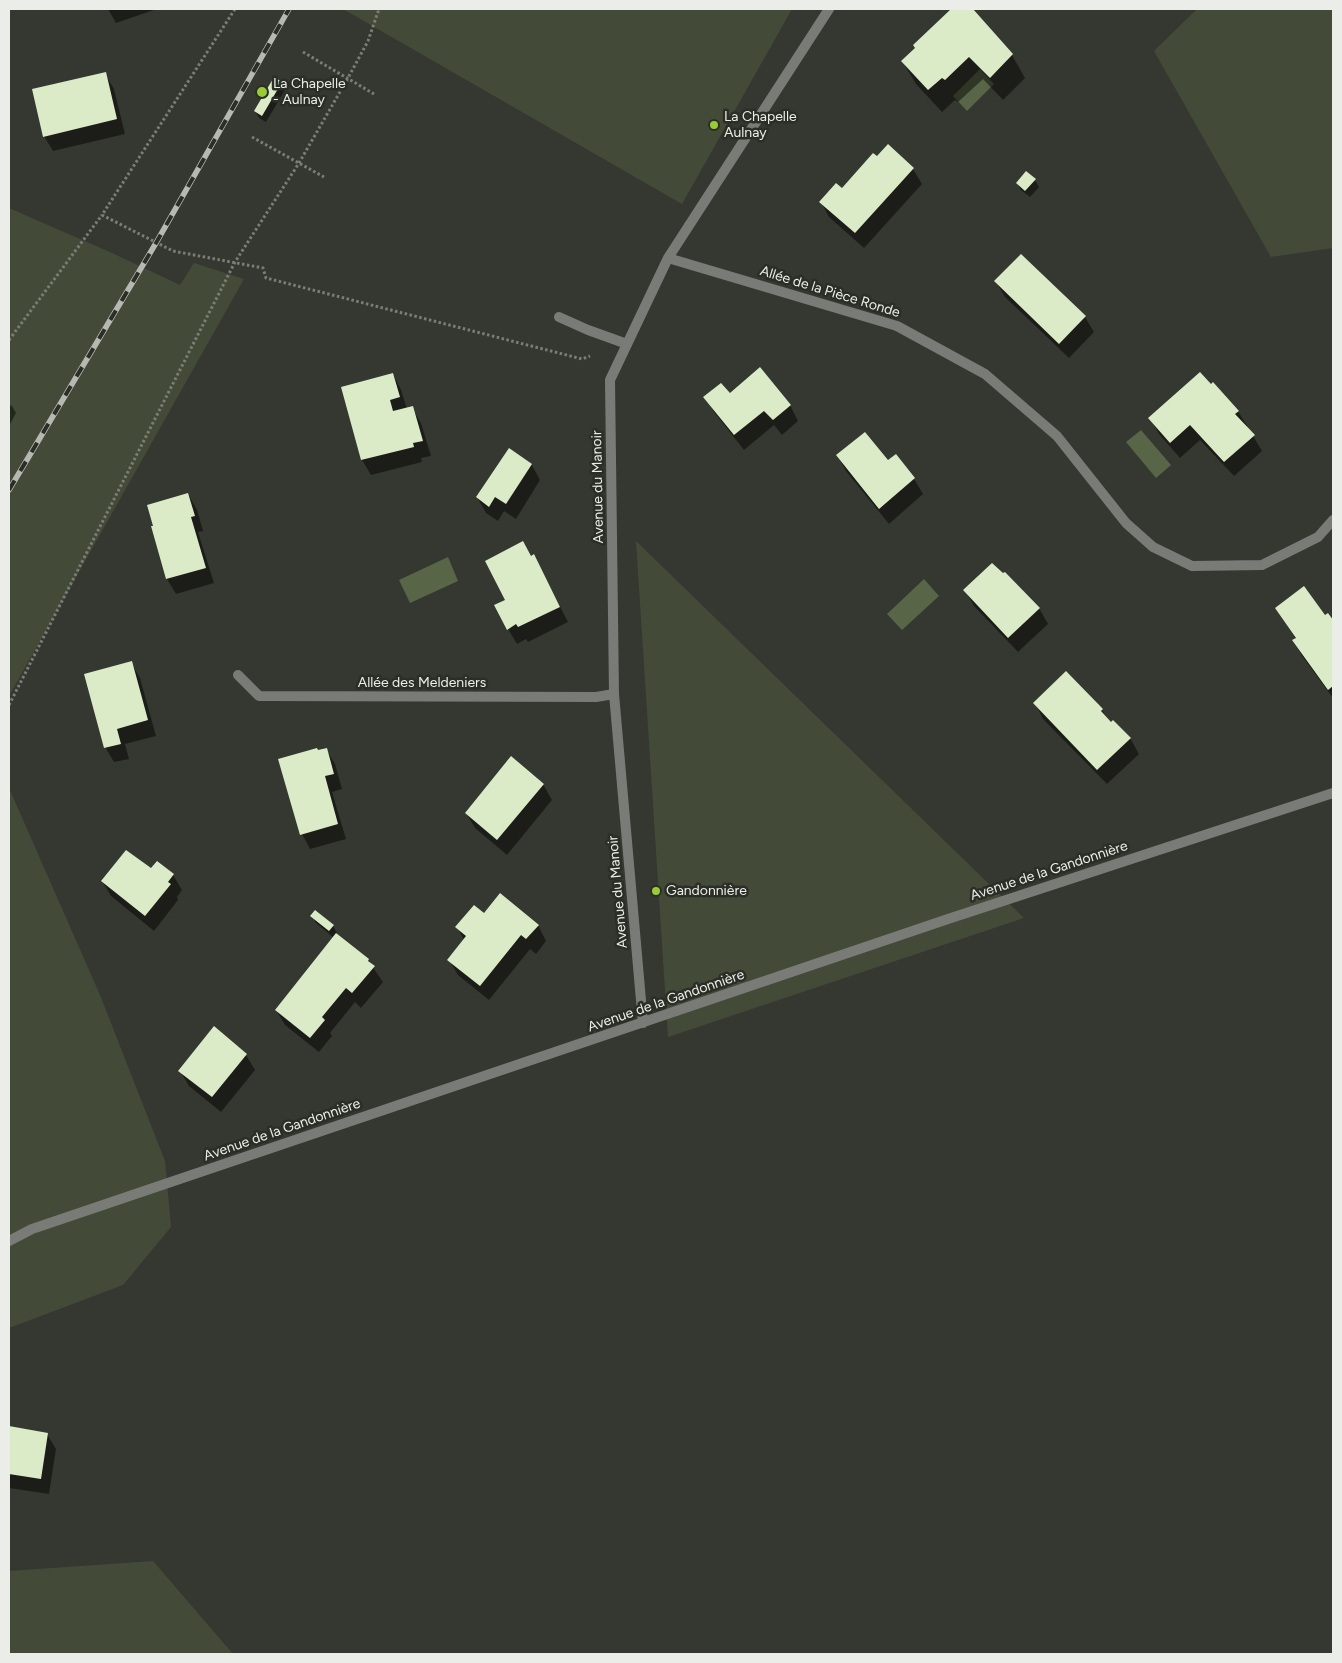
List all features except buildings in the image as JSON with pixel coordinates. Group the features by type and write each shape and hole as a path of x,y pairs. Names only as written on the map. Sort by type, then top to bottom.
{"street":[{"name":"Avenue du Manoir","path":"644,1023 614,694 610,380 668,258 828,9"},
{"name":"Allée de la Pièce Ronde","path":"668,258 897,326 985,374 1057,436 1126,523 1153,547 1192,566 1262,565 1318,537 1333,520"},
{"path":"558,317 627,344"},
{"name":"Allée des Meldeniers","path":"238,675 259,696 596,697 614,694"},
{"name":"Avenue de la Gandonnière","path":"9,1241 32,1229 948,919 1333,793"}],"path":[{"path":"9,340 102,215 235,9"},
{"path":"9,706 235,262 299,163 348,78 368,41 380,9"},
{"path":"303,52 374,94"},
{"path":"252,137 324,176"},
{"path":"102,215 173,251 263,268 266,278 582,358 591,356"}],"shaded area":[{"path":"343,9 792,9 682,204"},
{"path":"1197,9 1333,9 1333,248 1271,257 1154,51"},
{"path":"980,69 994,84 967,111 953,96"},
{"path":"9,208 180,285 194,263 244,279 9,696"},
{"path":"1141,430 1171,465 1156,478 1126,442"},
{"path":"636,541 1024,918 668,1037"},
{"path":"448,557 458,581 410,603 399,580"},
{"path":"924,579 939,596 902,630 887,614"},
{"path":"9,788 100,995 165,1161 171,1227 123,1285 9,1328"},
{"path":"153,1561 233,1654 9,1654 9,1571"}],"railway":[{"path":"9,490 156,243 289,9"}],"place":[{"name":"La Chapelle - Aulnay","path":"262,92"},
{"name":"La Chapelle Aulnay","path":"714,125"},
{"name":"Gandonnière","path":"656,891"}]}
